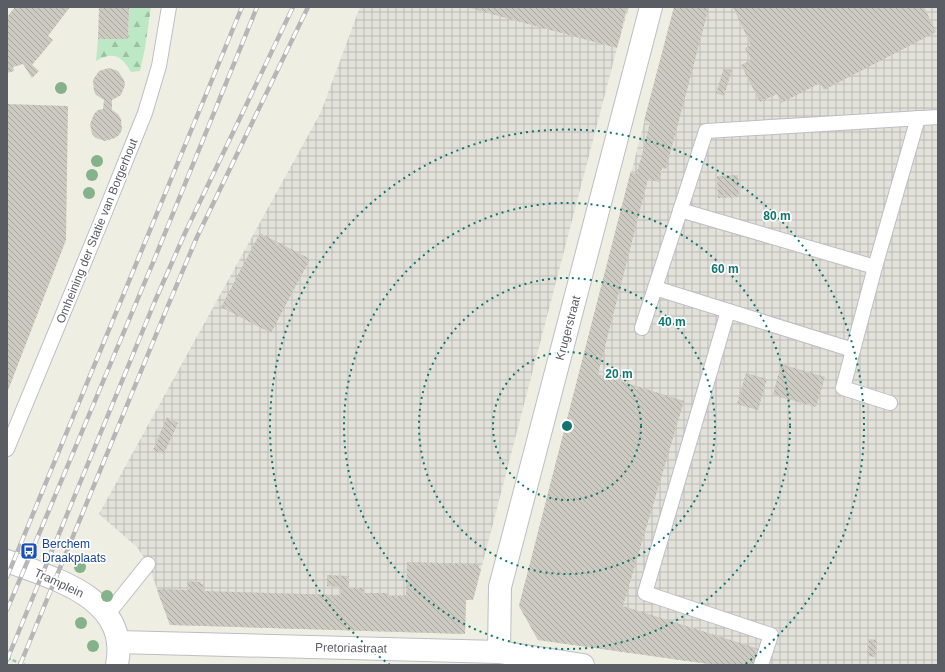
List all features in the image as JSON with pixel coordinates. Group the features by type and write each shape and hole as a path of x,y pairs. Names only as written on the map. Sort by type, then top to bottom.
{"street":[{"name":"Krugerstraat","path":"499,652 500,587 651,7"},
{"name":"Tramplein","path":"15,564 61,582 84,594 99,605 107,615 114,629 118,642 117,665"},
{"name":"Pretoriastraat","path":"118,642 499,652 583,665"}],"lane":[{"name":"Omheining der Statie van Borgerhout","path":"7,449 104,217 145,113 159,66 169,7"},
{"path":"642,328 706,131 938,117"},
{"path":"890,403 843,388 875,267 918,118"},
{"path":"680,210 875,267"},
{"path":"655,288 853,350"},
{"path":"728,310 645,593 771,635 761,665"},
{"path":"107,615 148,564"}],"path":[{"path":"7,658 25,665"}],"shaded area":[{"path":"360,7 629,7 473,600 466,600 465,634 170,625 148,564 137,547 99,514 321,112"},
{"path":"674,7 938,7 938,665 715,665 538,640 519,606"}],"green space":[{"path":"129,7 151,7 140,71 131,72 124,62 116,57 107,56 96,61 98,39 128,39"}],"building":[{"path":"15,7 70,7 48,36 53,40 32,65 39,71 32,78 23,64 13,67 14,71 7,73 7,17"},
{"path":"99,7 129,7 128,39 98,39"},
{"path":"466,7 627,7 617,48"},
{"path":"674,7 709,7 666,169 662,168 659,182 648,179 598,374 684,401 623,606 759,649 755,665 716,665 538,640 519,606 630,172 636,174 641,159 650,122 644,121"},
{"path":"733,7 924,7 936,32 824,90 820,83 781,103 777,94 760,102 741,65 751,60 745,48 751,45"},
{"path":"109,68 118,71 124,80 125,85 121,95 112,100 112,110 118,114 121,119 122,130 115,138 105,141 96,138 92,134 90,124 94,114 98,110 103,109 104,100 96,95 93,80 99,71"},
{"path":"724,68 732,70 724,96 716,93"},
{"path":"7,104 68,106 66,240 7,393"},
{"path":"738,175 739,197 718,198 717,176"},
{"path":"260,233 310,259 271,333 221,307"},
{"path":"781,364 825,377 816,407 773,395"},
{"path":"746,373 767,379 758,410 737,404"},
{"path":"167,417 178,423 164,454 153,450"},
{"path":"407,562 479,564 479,568 481,569 473,600 466,600 465,634 170,625 157,590 188,590 187,581 201,582 201,584 203,584 203,591 341,595 341,587 327,586 327,575 349,576 349,588 364,588 363,593 389,593 389,596 406,596"},
{"path":"869,639 877,640 876,657 867,656"}],"railway":[{"path":"7,577 242,7"},
{"path":"7,610 152,265 257,7"},
{"path":"7,660 155,301 185,233 293,7"},
{"path":"20,665 197,237 308,7"}],"place":[{"name":"Berchem Draakplaats","path":"29,551"}]}
